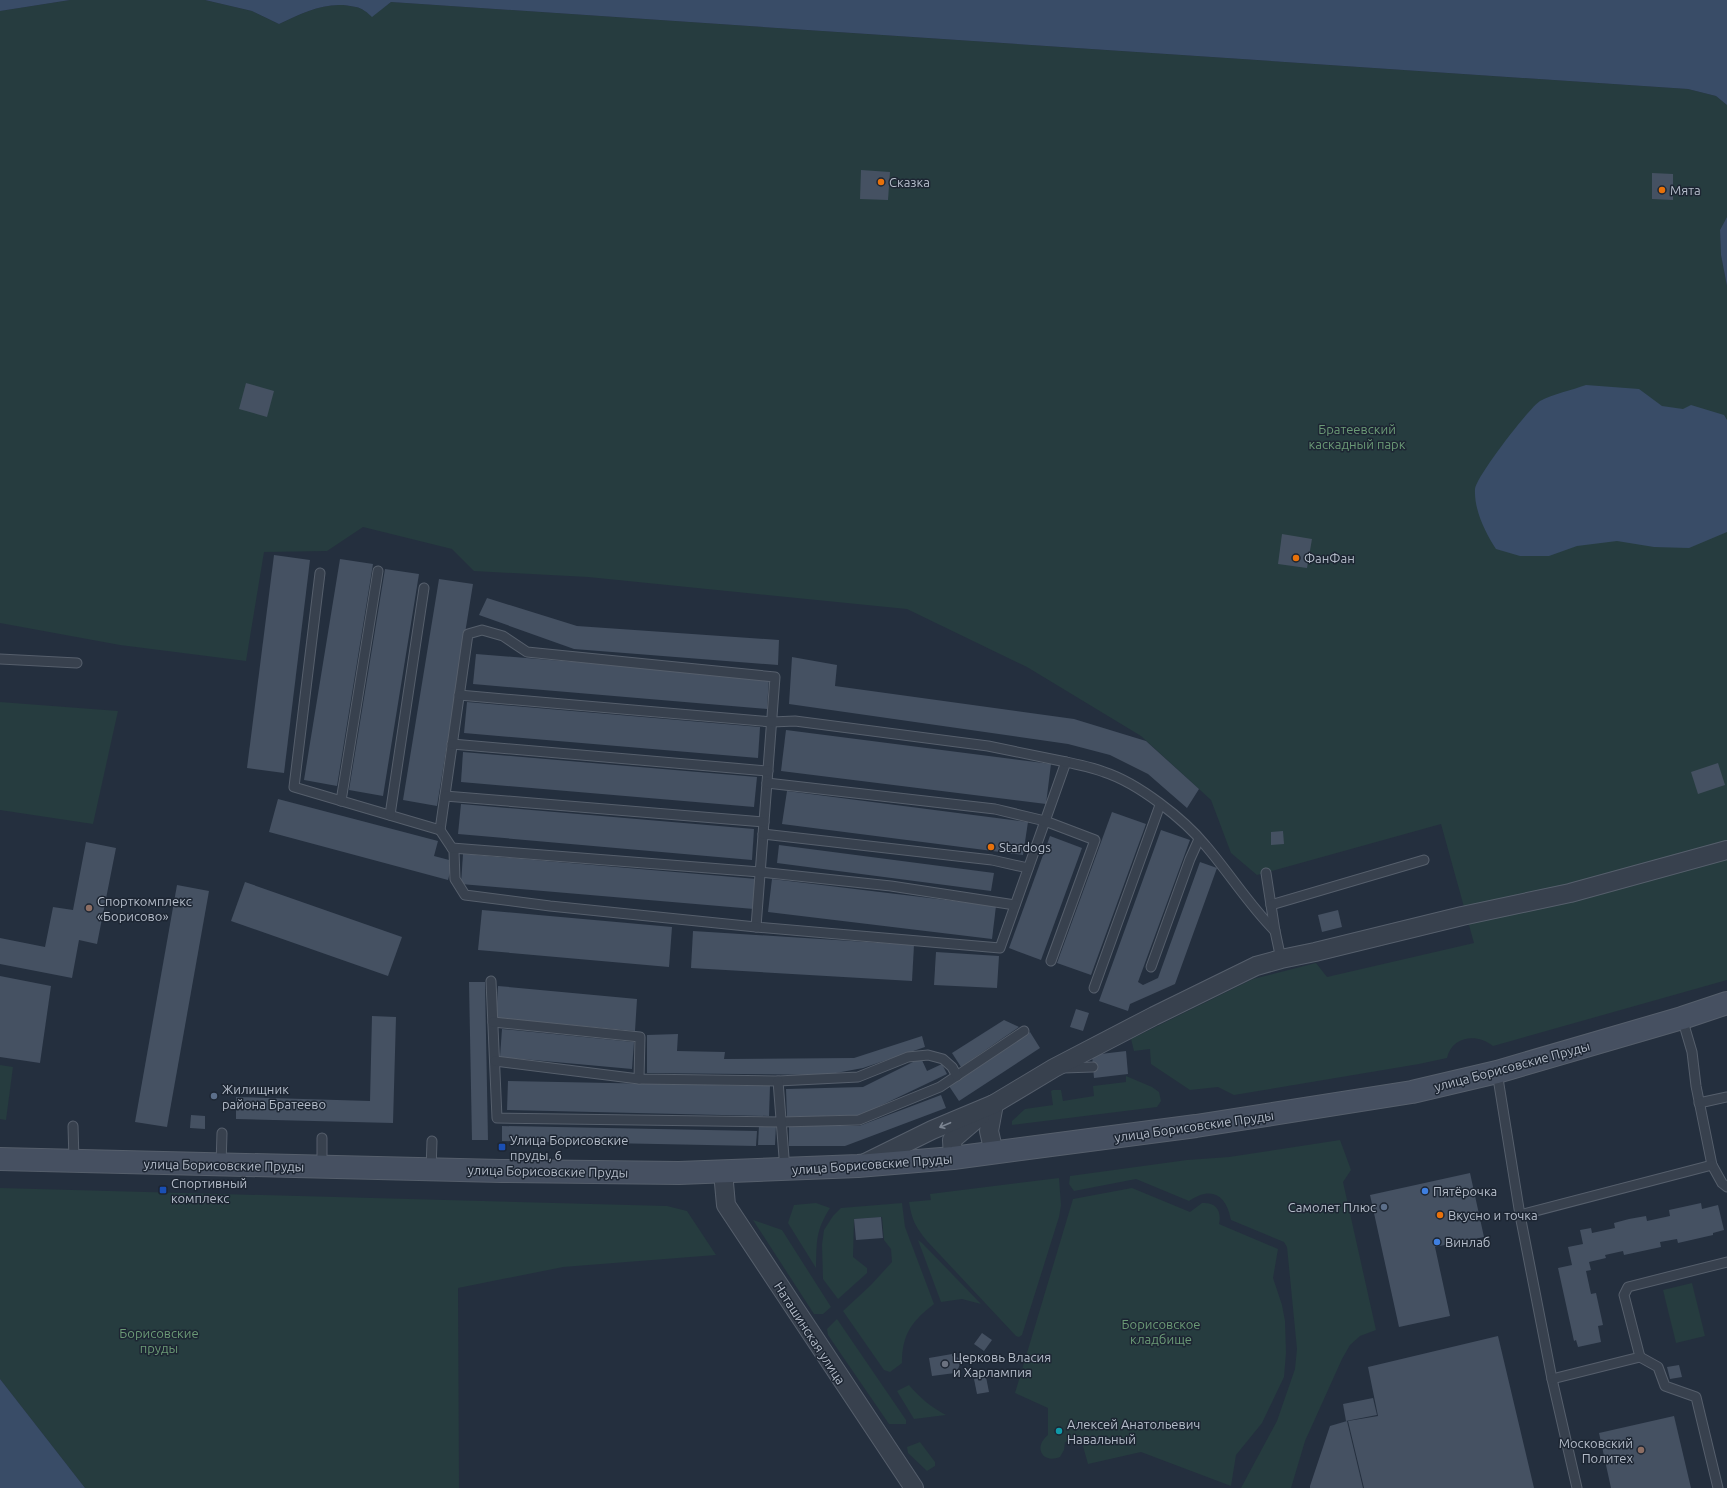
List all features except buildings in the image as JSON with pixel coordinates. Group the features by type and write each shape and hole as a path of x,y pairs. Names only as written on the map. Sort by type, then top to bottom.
{"main road":[{"name":"улица Борисовские Пруды","path":"0,1159 431,1170 724,1172 858,1166 953,1158 1196,1126 1412,1092 1497,1072 1682,1018 1727,1003"}],"street":[{"path":"858,1166 932,1130 994,1104 1054,1068 1154,1016 1256,966 1462,916 1570,894 1727,850"},
{"path":"994,1104 989,1131 994,1153"},
{"path":"953,1158 952,1140 994,1104"},
{"name":"Наташинская улица","path":"724,1172 726,1205 914,1488"}],"lane":[{"path":"341,800 378,571"},
{"path":"320,573 294,787 440,830 454,851 455,879 465,895 550,906 756,927 1000,948 1066,762"},
{"path":"390,815 424,588"},
{"path":"440,830 468,634 482,630 503,636 527,652 775,676 756,927"},
{"path":"0,659 77,663"},
{"path":"459,694 772,722 795,721 972,744 1066,762 1105,772 1138,788 1180,820 1199,839 1228,873 1258,914 1275,931"},
{"path":"452,744 768,771"},
{"path":"767,782 995,809 1045,821 1095,840 1051,961"},
{"path":"445,796 764,822"},
{"path":"1094,988 1160,805"},
{"path":"763,834 992,860 1028,868"},
{"path":"1151,967 1190,859 1199,839"},
{"path":"452,848 760,872 891,886 1015,905"},
{"path":"1271,905 1424,860"},
{"path":"1266,873 1281,959"},
{"path":"492,981 497,1118 781,1122 859,1120 940,1087 1024,1031"},
{"path":"1682,1018 1692,1052 1699,1103 1712,1165 1722,1183 1727,1187"},
{"path":"493,1022 640,1037 639,1079"},
{"path":"495,1061 639,1079 778,1081 858,1077 908,1057 928,1055 943,1059 952,1067 957,1076"},
{"path":"1054,1068 1093,1067"},
{"path":"1497,1072 1520,1215 1552,1379 1577,1488"},
{"path":"778,1081 785,1170"},
{"path":"1699,1103 1727,1097"},
{"path":"73,1126 74,1162"},
{"path":"221,1165 222,1133"},
{"path":"322,1138 322,1167"},
{"path":"431,1170 432,1142"},
{"path":"1520,1215 1712,1165"},
{"path":"1640,1357 1624,1295 1628,1287 1727,1262"},
{"path":"1552,1379 1640,1357 1658,1366 1665,1386 1696,1397 1718,1488"}],"green space":[{"name":"Братеевский каскадный парк","path":"70,0 205,0 252,11 279,24 316,8 335,5 345,5 358,8 372,16 391,2 1688,89 1716,96 1727,105 1727,217 1720,230 1721,255 1727,286 1727,980 1493,1046 1480,1039 1466,1039 1454,1045 1447,1058 1419,1064 1234,1095 1218,1087 1190,1090 1151,1064 1150,1049 1134,1051 1131,1039 1253,979 1316,963 1327,977 1474,943 1441,824 1257,875 1231,853 1211,800 1141,736 1027,667 907,609 588,577 474,571 452,549 363,527 327,551 264,552 246,661 120,645 0,623 0,11"},
{"path":"0,702 118,711 93,824 0,810"},
{"path":"0,1065 13,1067 6,1120 0,1119"},
{"path":"1126,1076 1152,1087 1159,1092 1161,1101 1157,1107 1012,1125 1012,1121 1025,1109 1053,1105 1051,1091 1053,1090 1061,1090 1063,1101 1094,1096 1093,1086 1126,1082"},
{"path":"1340,1140 1351,1170 1343,1182 1376,1330 1360,1336 1350,1345 1342,1359 1305,1441 1291,1488 1241,1488 1277,1421 1295,1369 1297,1349 1287,1247 1284,1242 1231,1220 1229,1211 1225,1204 1216,1195 1204,1194 1189,1201 1136,1179 1074,1191 1069,1184 1070,1176 1187,1160 1229,1157"},
{"path":"1059,1178 1061,1205 1059,1217 1022,1335 1019,1337 1016,1336 927,1241 915,1223 911,1214 909,1202 931,1200 930,1194"},
{"name":"Борисовские пруды","path":"0,1188 667,1206 687,1211 716,1255 563,1267 458,1288 459,1488 85,1488 0,1379"},
{"name":"Борисовское кладбище","path":"1132,1188 1190,1212 1202,1203 1211,1204 1219,1211 1219,1224 1278,1249 1273,1278 1282,1305 1285,1321 1286,1353 1284,1377 1262,1423 1236,1455 1231,1486 1141,1452 1088,1464 1081,1439 1065,1442 1064,1450 1060,1457 1054,1459 1048,1458 1044,1456 1040,1449 1043,1440 1048,1435 1048,1408 1015,1393 1073,1199"},
{"path":"816,1203 830,1208 819,1230 816,1268 788,1223 794,1205"},
{"path":"902,1203 905,1227 934,1304 914,1322 906,1336 902,1353 902,1363 890,1372 884,1370 843,1311 871,1285 892,1262 891,1249 884,1240 882,1217 854,1219 853,1257 867,1268 867,1273 838,1299 823,1279 822,1245 824,1230 833,1216 841,1208"},
{"path":"753,1220 782,1230 831,1307 823,1314 814,1314"},
{"path":"918,1240 981,1304 962,1299 941,1302"},
{"path":"1692,1283 1705,1336 1676,1343 1663,1290"},
{"path":"837,1319 906,1420 906,1424 889,1424 828,1335 827,1329"},
{"path":"909,1385 926,1402 946,1415 914,1419 897,1391"},
{"path":"920,1442 935,1462 935,1466 927,1471 908,1453 907,1447"}],"water":[{"path":"0,0 70,0 0,11"},
{"path":"205,0 1727,0 1727,105 1716,96 1688,89 391,2 372,17 365,11 358,8 345,5 335,5 316,8 279,24 252,11"},
{"path":"1727,217 1727,286 1721,255 1720,230"},
{"path":"1586,385 1639,389 1662,406 1683,409 1691,405 1724,415 1727,420 1727,532 1689,548 1654,547 1617,541 1577,546 1549,556 1520,556 1496,549 1484,528 1476,505 1475,489 1484,471 1504,443 1534,406 1540,401 1557,394"},
{"path":"0,1379 85,1488 0,1488"}],"place":[{"name":"Сказка","path":"881,182"},
{"name":"Мята","path":"1662,190"},
{"name":"ФанФан","path":"1296,558"},
{"name":"Stardogs","path":"991,847"},
{"name":"Спорткомплекс «Борисово»","path":"89,908"},
{"name":"Жилищник района Братеево","path":"214,1096"},
{"name":"Улица Борисовские пруды, 6","path":"502,1147"},
{"name":"Спортивный комплекс","path":"163,1190"},
{"name":"Пятёрочка","path":"1425,1191"},
{"name":"Самолет Плюс","path":"1384,1207"},
{"name":"Вкусно и точка","path":"1440,1215"},
{"name":"Винлаб","path":"1437,1242"},
{"name":"Церковь Власия и Харлампия","path":"945,1364"},
{"name":"Алексей Анатольевич Навальный","path":"1059,1431"},
{"name":"Московский Политех","path":"1641,1450"}]}
